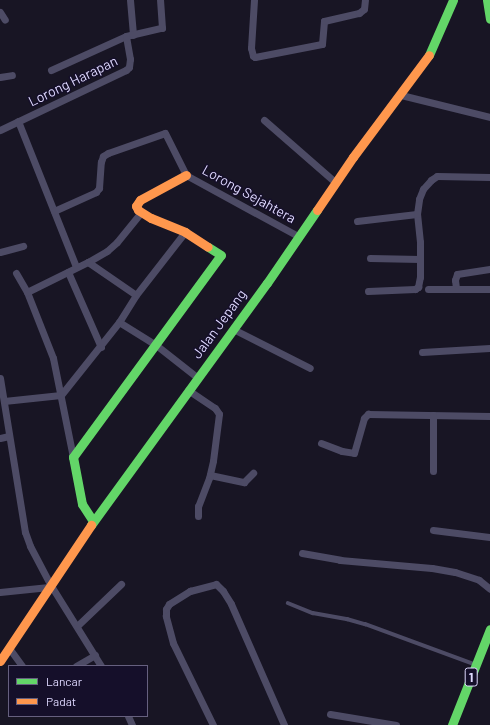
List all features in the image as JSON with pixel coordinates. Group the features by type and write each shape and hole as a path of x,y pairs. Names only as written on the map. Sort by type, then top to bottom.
{"main road":[{"name":"Jalan Jepang","path":"0,661 49,585 93,521 233,329 370,132 401,95 433,50 453,0"},
{"path":"488,0 490,18"},
{"path":"93,521 82,504 73,457 221,255 185,232 141,212 136,206 140,200 186,175"},
{"name":"1","path":"454,724 475,665 485,654 490,628"}],"street":[{"name":"Lorong Harapan","path":"0,130 126,70 129,67 130,0"},
{"path":"51,70 129,36 162,28 160,0"},
{"path":"254,0 251,48 253,56 255,57 322,44 324,20 359,13 364,9 365,0"},
{"path":"0,12 5,20"},
{"path":"0,77 12,75"},
{"path":"401,95 490,117"},
{"path":"264,120 336,182"},
{"path":"18,121 76,267"},
{"name":"Lorong Sejahtera","path":"54,211 96,192 99,188 101,162 103,156 165,133 186,175 298,236"},
{"path":"368,291 414,289 420,282 417,214 419,200 424,189 433,178 437,176 490,177"},
{"path":"27,292 107,251 117,242 141,212"},
{"path":"357,221 417,214"},
{"path":"4,401 61,395 101,347 136,295 185,232"},
{"path":"0,252 23,246"},
{"path":"370,258 420,259"},
{"path":"88,262 136,295"},
{"path":"456,288 455,280 457,274 490,269"},
{"path":"68,272 101,347"},
{"path":"16,273 27,292 53,358 73,457"},
{"path":"428,289 490,289"},
{"path":"119,322 156,345 198,378"},
{"path":"233,329 310,368"},
{"path":"422,352 490,348"},
{"path":"0,378 26,532 30,546 49,585 77,626 100,665"},
{"path":"188,390 215,408 219,414 216,445 210,475 198,506 198,516"},
{"path":"321,443 342,451 354,453 365,415 490,416"},
{"path":"433,415 433,470"},
{"path":"0,438 9,436"},
{"path":"210,475 244,482 253,473"},
{"path":"433,530 490,537"},
{"path":"302,552 340,560 432,568 455,572 479,580 490,589"},
{"path":"77,626 121,584"},
{"path":"213,725 173,643 166,616 166,608 169,604 190,591 216,584 224,591 231,604 284,725"},
{"path":"0,592 49,585"},
{"path":"9,648 21,665"},
{"path":"78,665 95,655"},
{"path":"330,714 396,725"}],"lane":[{"path":"288,603 313,613 365,624 475,665"}],"traffic: fast":[{"path":"429,55 453,0"},
{"path":"487,0 490,19"},
{"path":"91,525 267,283 317,210"},
{"path":"93,521 82,504 73,457 221,255 208,247"},
{"path":"452,725 490,629"}],"traffic: slow":[{"path":"317,210 353,157 429,55"},
{"path":"186,175 140,200 136,206 138,210 151,218 185,232 208,247"},
{"path":"0,661 91,525"}]}
